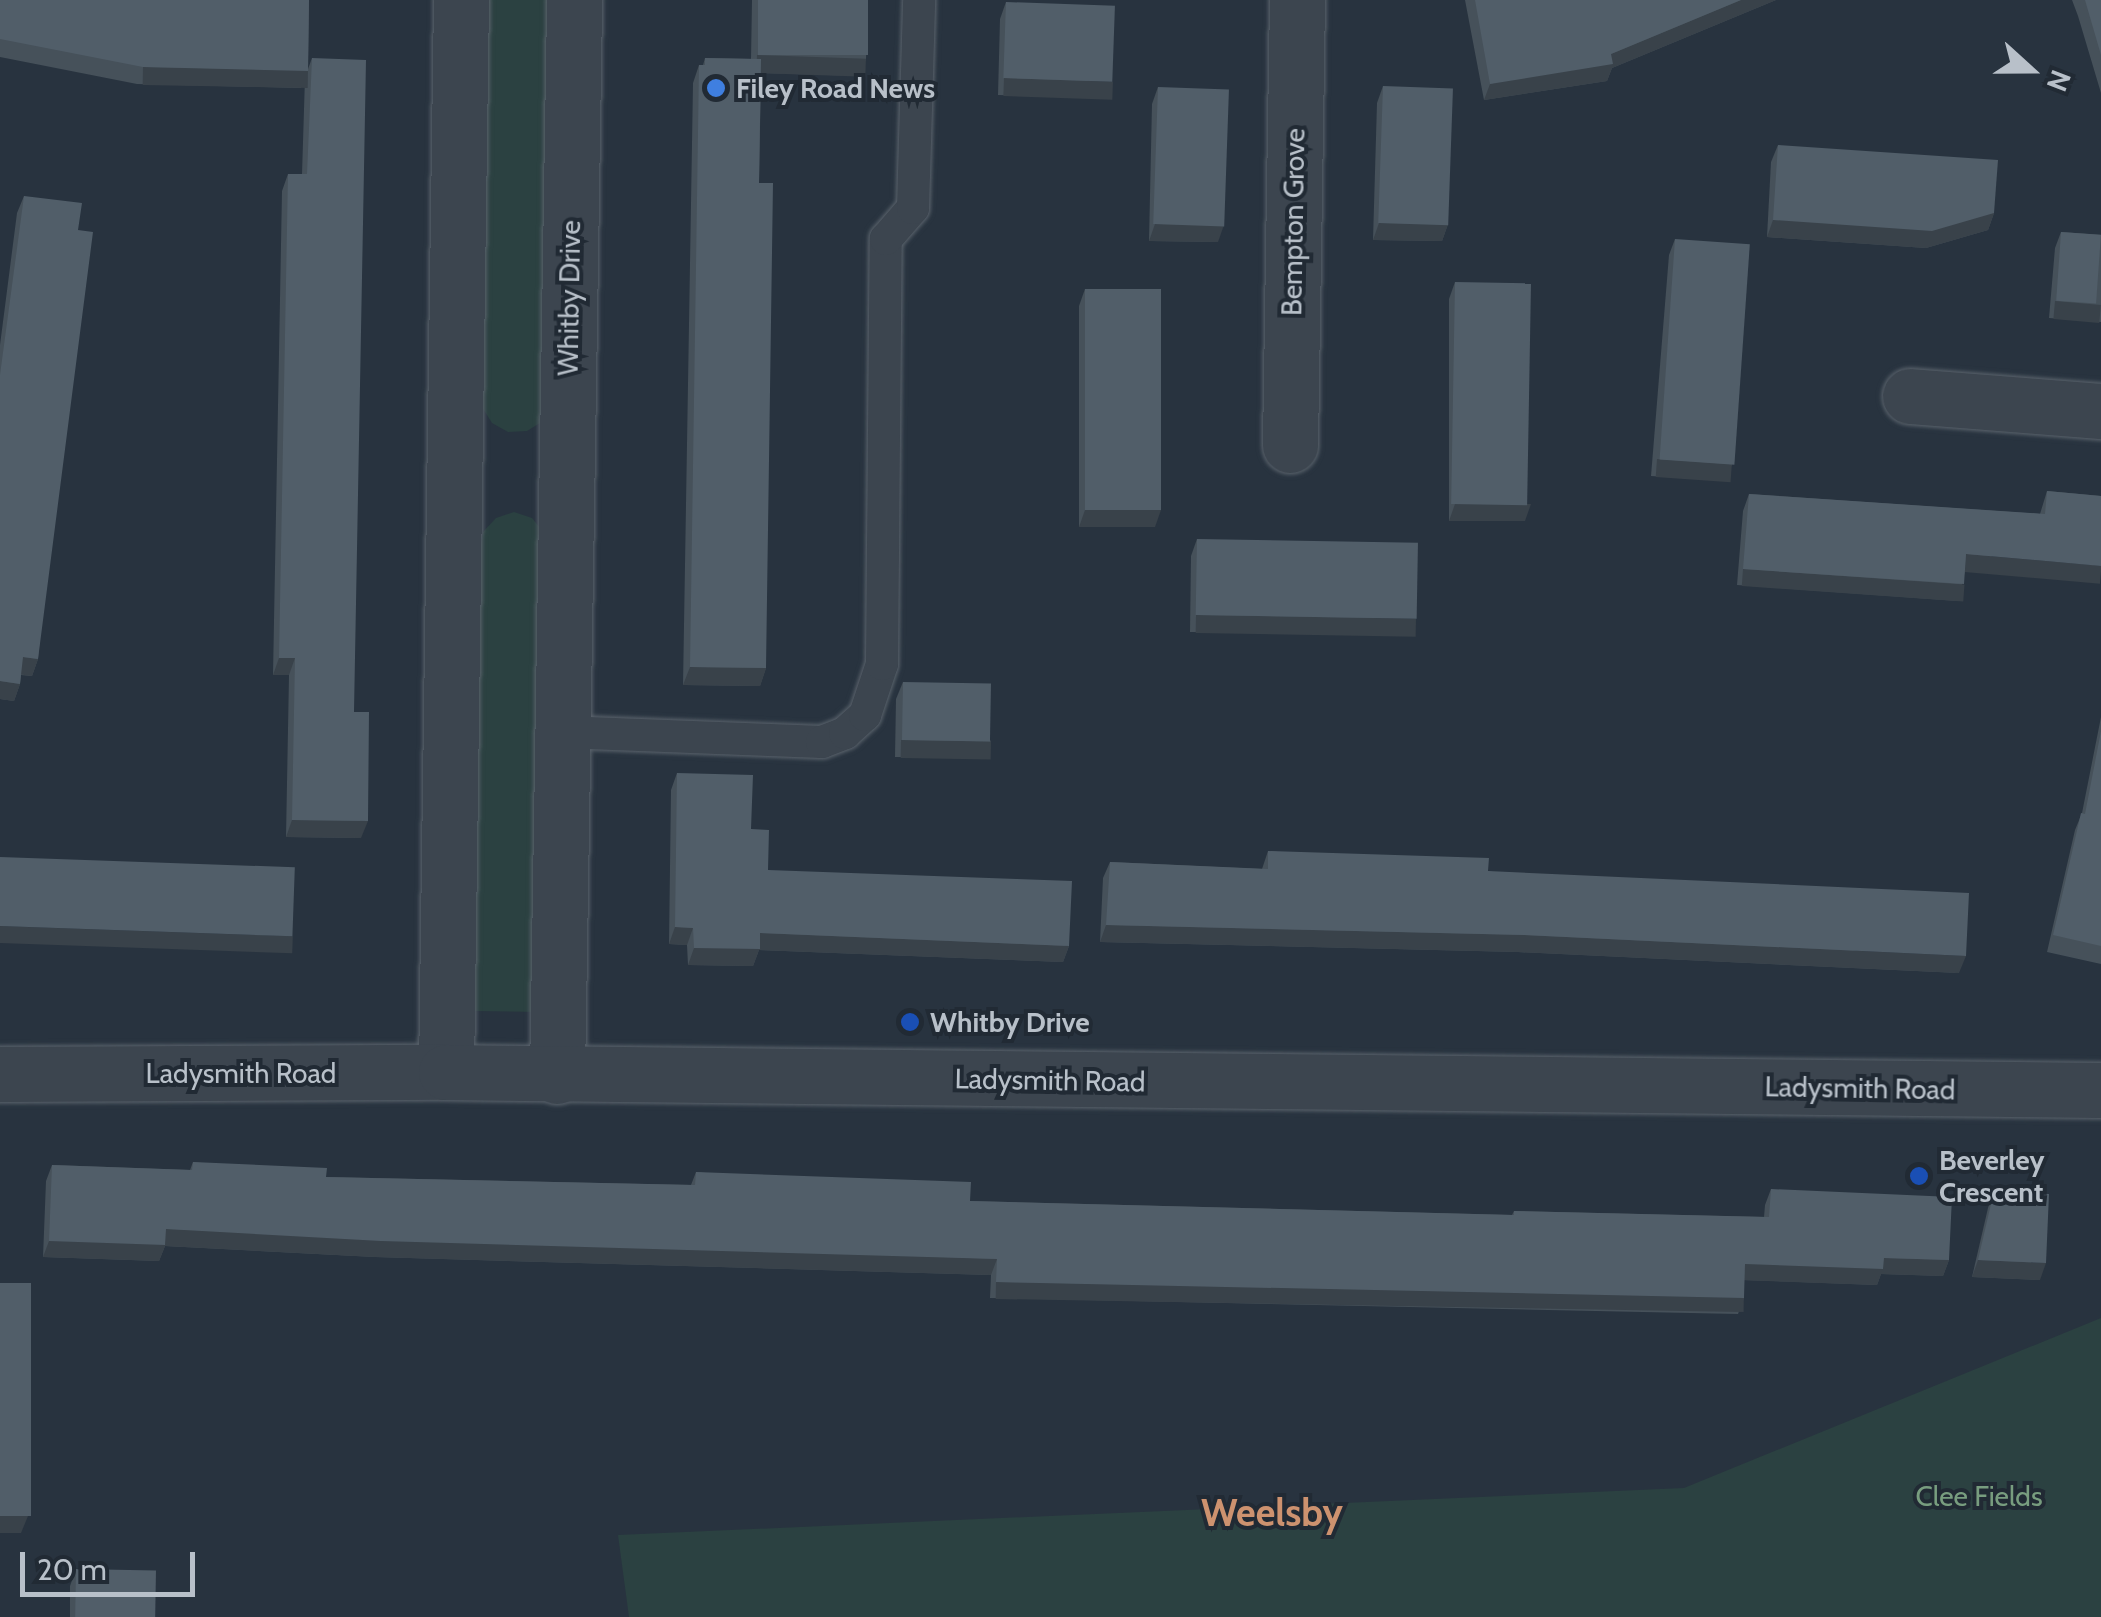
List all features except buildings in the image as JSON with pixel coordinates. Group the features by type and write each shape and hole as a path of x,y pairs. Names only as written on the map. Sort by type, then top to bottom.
{"street":[{"path":"446,1072 462,0"},
{"name":"Whitby Drive","path":"558,1076 574,0"},
{"name":"Bempton Grove","path":"1290,445 1297,0"},
{"path":"1910,396 2101,411"},
{"name":"Ladysmith Road","path":"0,1074 446,1072 2101,1090"}],"lane":[{"path":"562,732 822,742 845,733 865,715 882,664 886,239 912,208 919,0"}],"green space":[{"path":"487,0 557,0 543,421 527,431 508,432 492,423 482,407"},
{"path":"514,512 532,518 544,533 539,1012 474,1011 480,551 483,532 496,518"},
{"name":"Clee Fields","path":"2101,1318 2101,1617 629,1617 618,1535 1684,1488"}],"place":[{"name":"Filey Road News","path":"716,88"},
{"name":"Whitby Drive","path":"910,1022"},
{"name":"Beverley Crescent","path":"1919,1176"}],"district":[{"name":"Weelsby","path":"1272,1513"}]}
